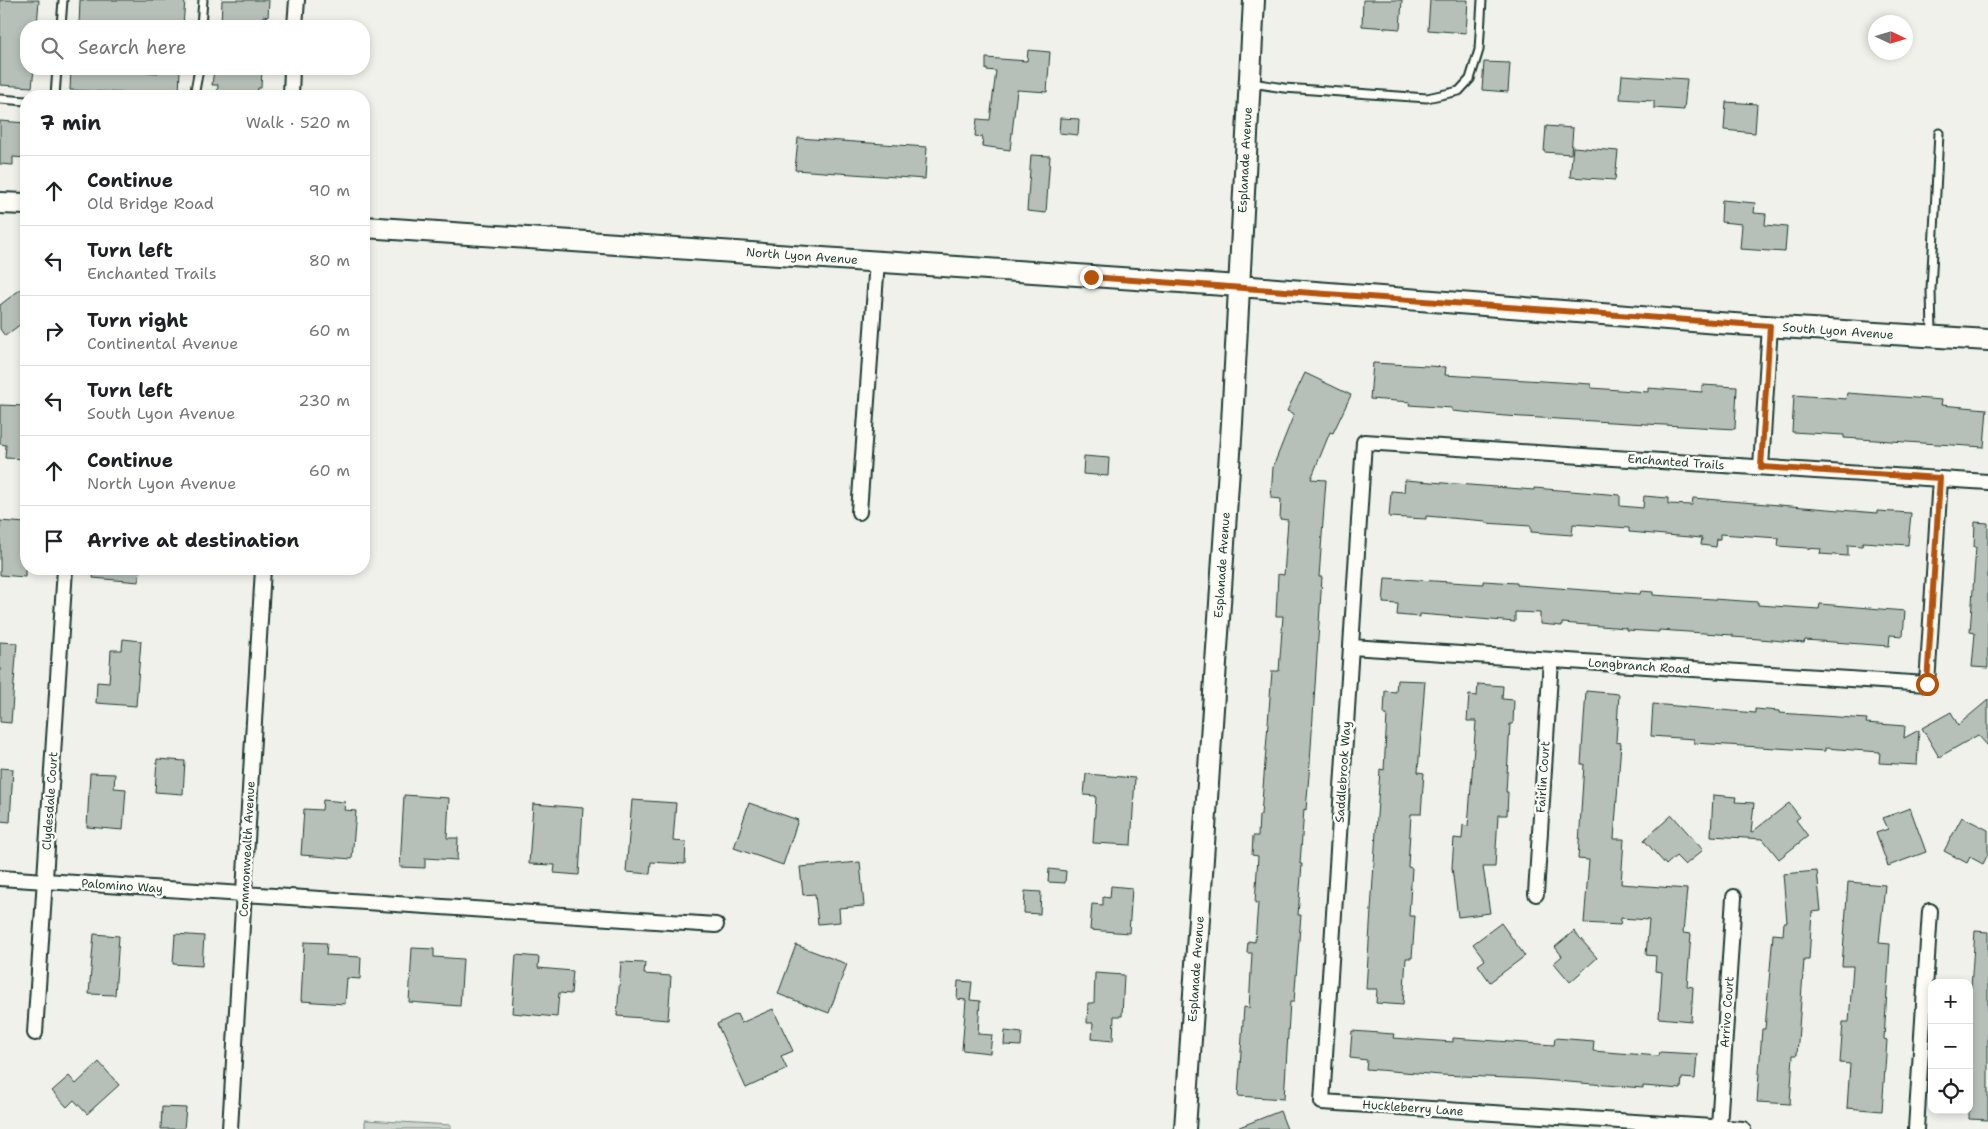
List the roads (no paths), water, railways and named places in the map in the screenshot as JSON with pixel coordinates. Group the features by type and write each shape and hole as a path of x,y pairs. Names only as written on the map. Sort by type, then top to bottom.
{"street":[{"path":"295,20 297,0"},
{"name":"Esplanade Avenue","path":"1185,1129 1239,286 1254,0"},
{"path":"291,90 292,75"},
{"path":"0,203 20,204"},
{"name":"North Lyon Avenue","path":"370,227 1239,286"},
{"path":"859,512 877,261"},
{"name":"South Lyon Avenue","path":"1239,286 1770,326 1988,340"},
{"path":"1761,467 1770,326"},
{"name":"Enchanted Trails","path":"1364,442 1988,482"},
{"name":"Saddlebrook Way","path":"1322,1102 1364,442"},
{"name":"Longbranch Road","path":"1351,647 1927,684 1940,478"},
{"name":"Clydesdale Court","path":"34,1033 65,575"},
{"name":"Commonwealth Avenue","path":"230,1129 263,575"},
{"name":"Fairlin Court","path":"1536,894 1551,660"},
{"name":"Palomino Way","path":"0,878 716,924"},
{"name":"Arrivo Court","path":"1719,1128 1734,897"},
{"path":"1916,1129 1930,911"},
{"name":"Huckleberry Lane","path":"1322,1102 1743,1129"},
{"path":"1521,1129 1522,1115"}],"lane":[{"path":"61,20 63,0"},
{"path":"201,20 203,0"},
{"path":"1249,83 1284,88 1427,98 1459,91 1470,79 1478,50 1482,0"},
{"path":"55,90 57,75"},
{"path":"195,90 198,75"},
{"path":"0,99 20,101"},
{"path":"1932,337 1931,290 1939,133"}]}
